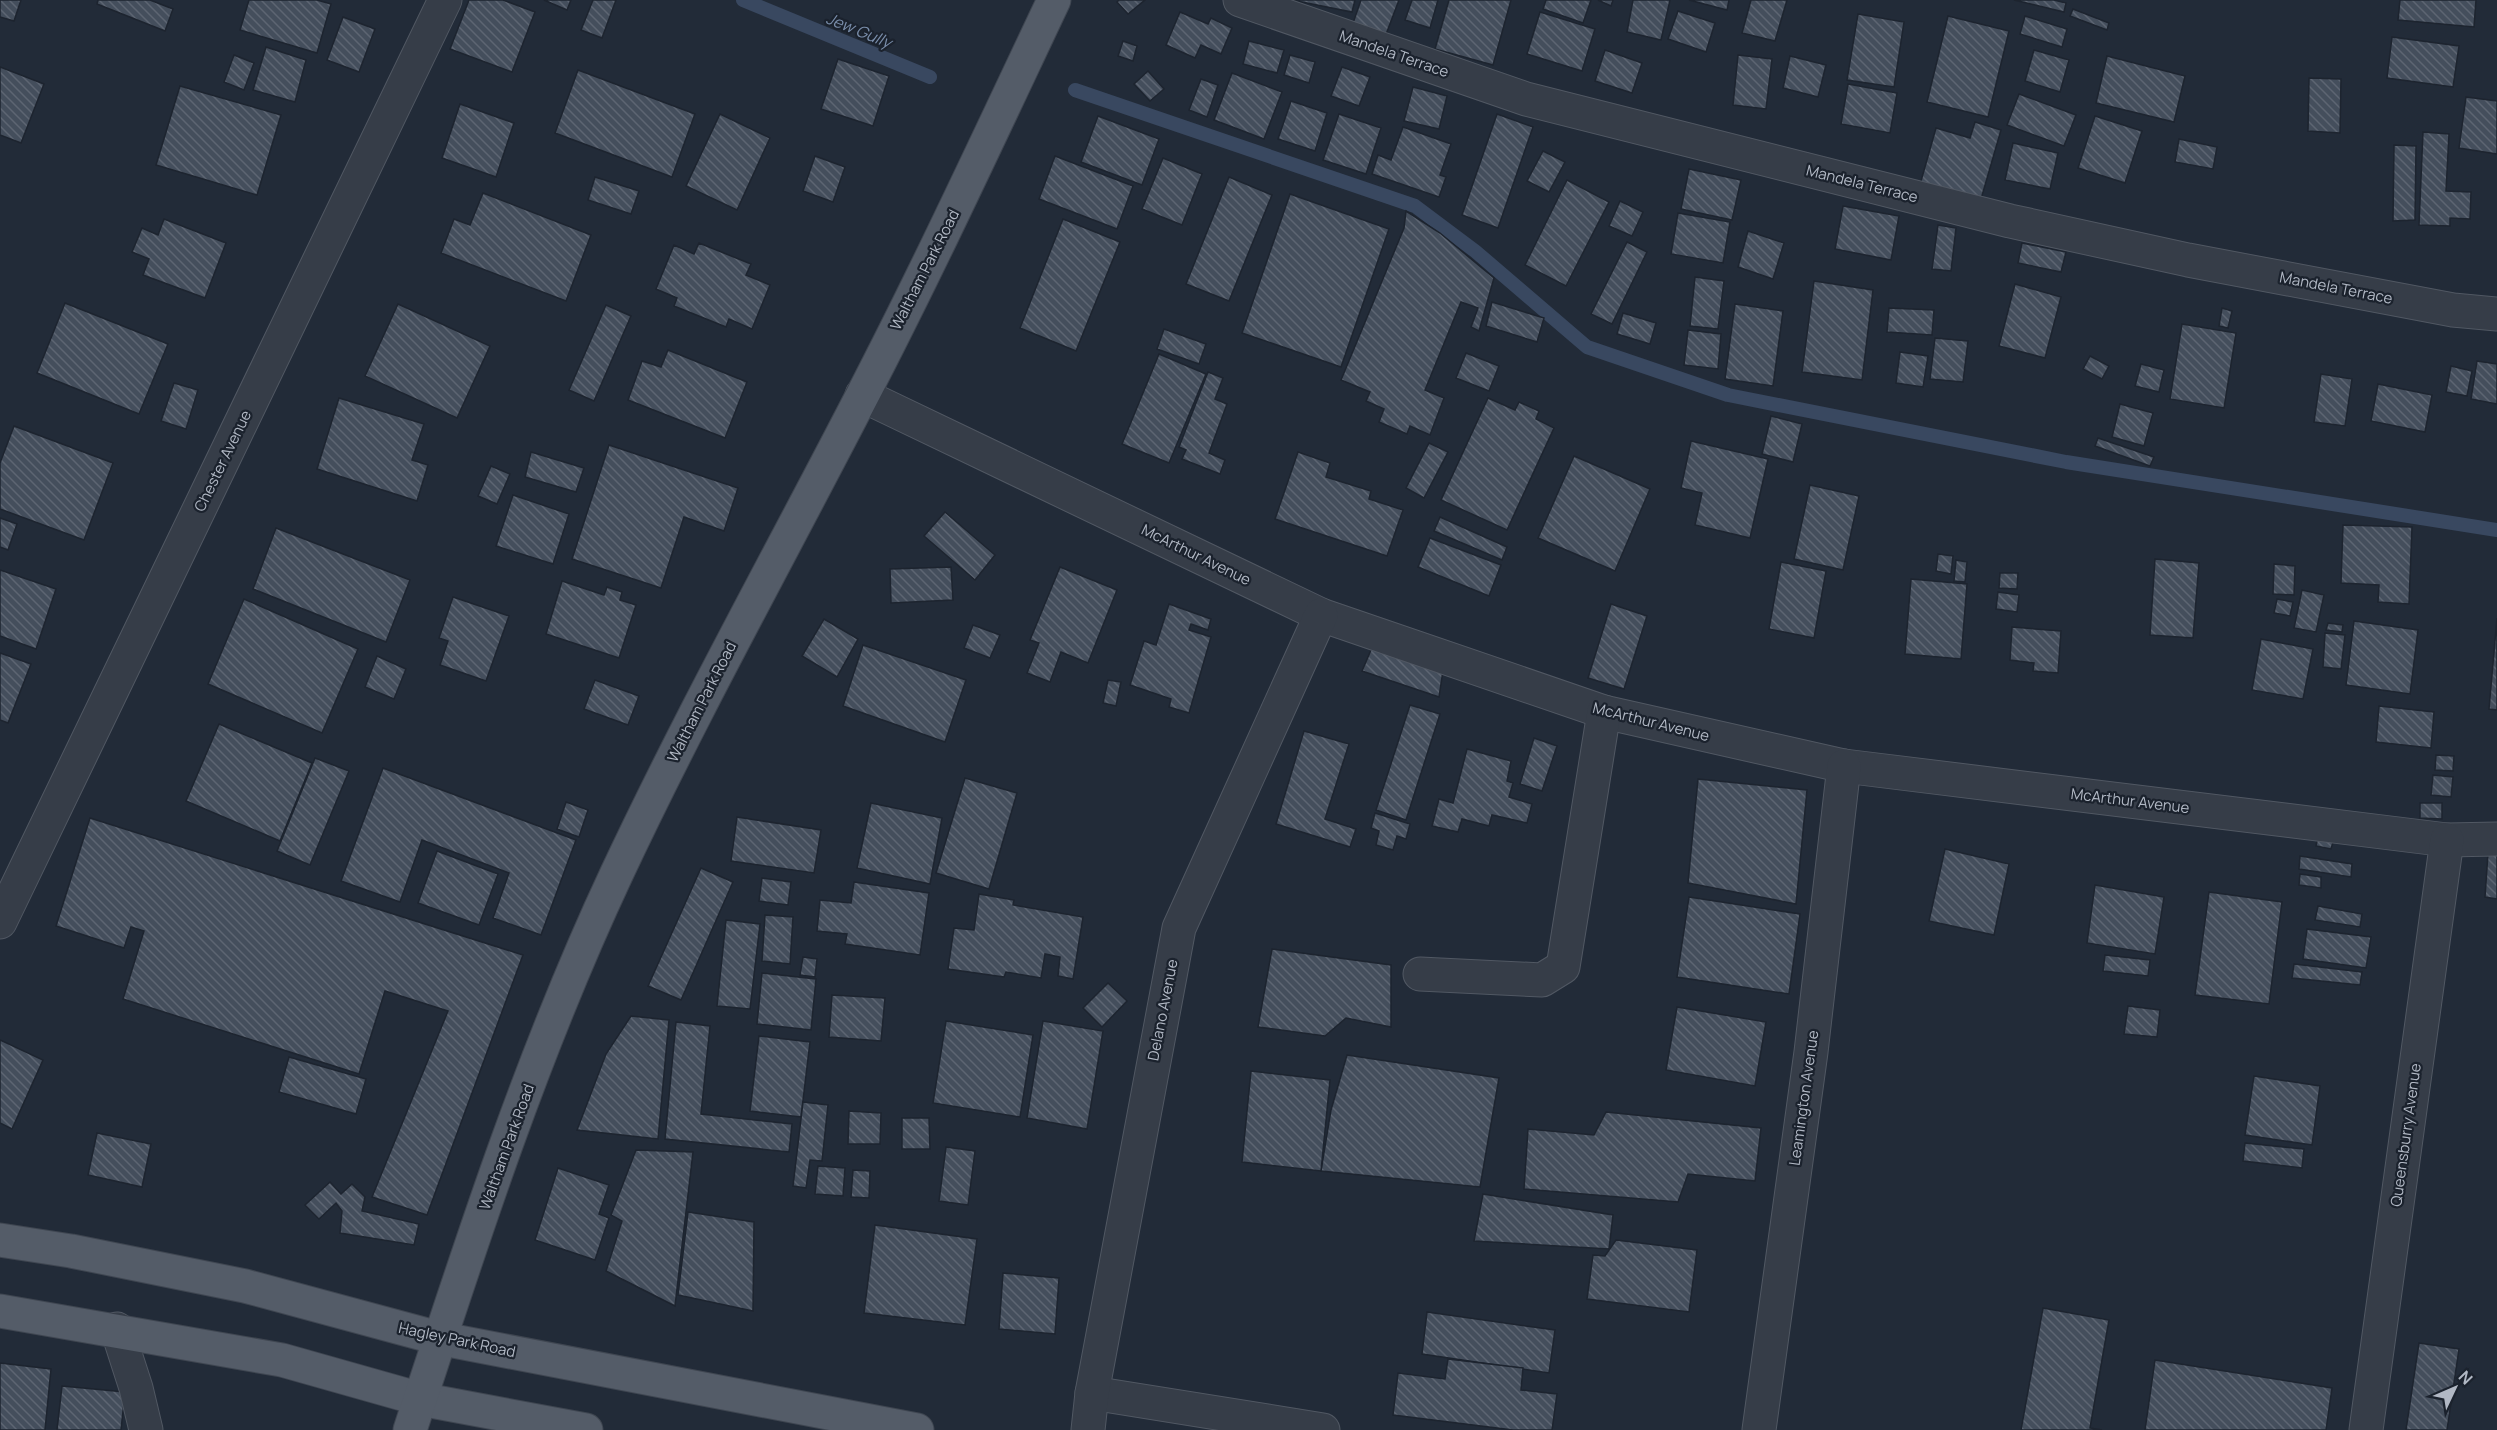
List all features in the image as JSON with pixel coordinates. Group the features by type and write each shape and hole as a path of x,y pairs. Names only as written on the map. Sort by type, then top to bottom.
{"main road":[{"name":"Waltham Park Road","path":"410,1430 438,1338 554,1020 615,876 759,589 862,395 966,190 1054,0"},
{"name":"Hagley Park Road","path":"0,1240 72,1251 245,1286 438,1338 917,1430"},
{"path":"0,1311 117,1329 282,1360 420,1399 586,1430"}],"street":[{"name":"Chester Avenue","path":"0,922 445,0"},
{"name":"Mandela Terrace","path":"1240,0 1526,99 2010,221 2188,261 2453,310 2497,314"},
{"name":"McArthur Avenue","path":"862,395 1321,615 1604,712 1844,766 2447,840 2497,839"},
{"name":"Delano Avenue","path":"1088,1430 1092,1393 1179,928 1321,615"},
{"path":"1419,974 1542,980 1563,967 1604,712"},
{"name":"Leamington Avenue","path":"1760,1430 1811,1052 1844,766"},
{"name":"Queensburry Avenue","path":"2366,1430 2447,840"},
{"path":"117,1329 136,1388 146,1430"},
{"path":"1092,1393 1323,1430"}],"building":[{"path":"0,0 21,0 14,21 0,17"},
{"path":"98,0 150,0 173,9 165,31 97,4"},
{"path":"249,0 317,0 331,4 317,53 240,30"},
{"path":"469,0 503,0 535,12 512,72 450,49"},
{"path":"544,0 571,0 567,10"},
{"path":"593,0 616,0 602,38 581,30"},
{"path":"1119,0 1145,0 1128,14 1117,2"},
{"path":"1292,0 1355,0 1352,12"},
{"path":"1361,0 1399,0 1385,37 1352,26"},
{"path":"1412,0 1438,0 1430,28 1405,20"},
{"path":"1449,0 1511,0 1493,65 1435,49"},
{"path":"1546,0 1591,0 1583,23 1543,9"},
{"path":"1598,0 1613,0 1611,6"},
{"path":"1633,0 1670,0 1661,40 1627,32"},
{"path":"1689,0 1729,0 1727,10"},
{"path":"1751,0 1787,0 1775,41 1742,33"},
{"path":"2014,0 2054,0 2066,3 2064,12"},
{"path":"2400,0 2476,0 2474,27 2398,20"},
{"path":"2073,9 2109,23 2107,30 2070,16"},
{"path":"1678,11 1715,23 1706,52 1668,39"},
{"path":"1180,12 1208,24 1211,18 1232,28 1221,54 1201,45 1195,58 1166,45"},
{"path":"1540,12 1595,29 1582,71 1527,54"},
{"path":"1858,14 1904,22 1894,87 1847,80"},
{"path":"1948,16 2009,31 1988,117 1927,102"},
{"path":"2025,16 2067,29 2062,47 2020,34"},
{"path":"343,17 375,29 359,72 327,60"},
{"path":"2392,37 2459,46 2453,87 2387,78"},
{"path":"1123,41 1137,46 1133,61 1118,56"},
{"path":"1249,41 1284,50 1277,73 1243,64"},
{"path":"266,47 306,60 295,102 253,90"},
{"path":"1605,50 1642,63 1632,93 1595,81"},
{"path":"2034,50 2069,60 2060,92 2025,81"},
{"path":"234,55 254,63 244,90 224,82"},
{"path":"1290,55 1315,62 1309,83 1284,75"},
{"path":"1738,55 1772,59 1766,109 1733,105"},
{"path":"1790,56 1826,65 1818,97 1783,88"},
{"path":"2107,56 2185,76 2174,122 2096,103"},
{"path":"838,59 889,76 873,126 821,109"},
{"path":"0,67 44,84 21,143 0,135"},
{"path":"1342,67 1370,77 1359,106 1331,96"},
{"path":"578,70 695,114 672,177 555,133"},
{"path":"1148,71 1164,89 1150,101 1134,84"},
{"path":"1232,73 1282,92 1264,139 1214,120"},
{"path":"2309,78 2341,79 2340,133 2308,131"},
{"path":"1201,79 1218,85 1207,117 1189,110"},
{"path":"1848,84 1897,93 1890,133 1841,124"},
{"path":"180,86 281,115 257,195 156,165"},
{"path":"1413,87 1447,96 1439,129 1404,121"},
{"path":"2019,94 2076,115 2064,146 2007,125"},
{"path":"2466,97 2497,101 2497,154 2459,148"},
{"path":"1291,101 1327,113 1315,151 1278,139"},
{"path":"460,104 514,123 496,177 442,158"},
{"path":"720,114 770,138 737,210 686,186"},
{"path":"1339,114 1381,128 1366,174 1323,160"},
{"path":"1497,114 1533,127 1498,228 1462,215"},
{"path":"1098,116 1159,139 1142,185 1081,162"},
{"path":"2095,116 2142,131 2125,183 2078,168"},
{"path":"1975,122 2001,130 1979,206 1919,188 1936,128 1970,138"},
{"path":"1403,127 1451,144 1440,175 1446,177 1439,197 1372,174 1378,155 1391,160"},
{"path":"2423,132 2449,134 2446,191 2471,192 2470,219 2450,218 2450,226 2419,225"},
{"path":"2179,139 2217,147 2213,169 2175,162"},
{"path":"2013,143 2058,153 2050,189 2005,180"},
{"path":"2394,145 2416,146 2415,220 2393,221"},
{"path":"1543,151 1565,162 1549,192 1527,181"},
{"path":"815,156 845,167 833,202 803,191"},
{"path":"1055,156 1133,186 1117,229 1039,199"},
{"path":"1163,158 1202,174 1182,225 1142,209"},
{"path":"1689,169 1741,180 1732,220 1681,209"},
{"path":"595,177 639,191 631,214 588,200"},
{"path":"1229,177 1272,195 1229,301 1186,284"},
{"path":"1567,180 1609,202 1566,286 1525,265"},
{"path":"483,193 591,235 566,301 441,253 454,219 470,225"},
{"path":"1290,194 1389,229 1341,367 1242,333"},
{"path":"1620,201 1643,212 1632,236 1609,226"},
{"path":"1843,206 1899,216 1891,260 1835,249"},
{"path":"1406,211 1440,233 1494,278 1479,331 1471,327 1478,308 1461,302 1425,390 1444,398 1430,435 1410,426 1407,434 1379,422 1384,409 1366,401 1370,392 1341,380 1404,228"},
{"path":"1678,213 1730,222 1723,263 1671,254"},
{"path":"164,219 226,243 205,298 143,275 149,259 132,252 142,228 158,235"},
{"path":"1063,219 1120,242 1076,351 1020,328"},
{"path":"1938,225 1956,228 1951,271 1932,269"},
{"path":"1748,231 1784,243 1773,279 1738,267"},
{"path":"1627,242 1647,252 1612,324 1591,314"},
{"path":"699,243 751,264 746,275 770,285 752,329 729,319 726,327 674,306 677,298 656,289 674,245 694,254"},
{"path":"2022,243 2066,252 2061,272 2018,263"},
{"path":"1695,277 1724,281 1718,329 1690,326"},
{"path":"1814,281 1873,290 1862,380 1802,372"},
{"path":"2015,284 2061,297 2045,358 1999,346"},
{"path":"1492,302 1544,318 1537,342 1486,326"},
{"path":"65,303 168,344 139,414 37,373"},
{"path":"398,304 490,346 457,418 365,376"},
{"path":"1735,304 1783,311 1773,386 1725,379"},
{"path":"606,305 631,316 594,401 569,390"},
{"path":"1889,308 1934,310 1932,335 1887,332"},
{"path":"2222,308 2232,311 2228,328 2219,326"},
{"path":"1623,313 1656,323 1650,344 1617,334"},
{"path":"2182,324 2236,333 2224,408 2170,399"},
{"path":"1164,329 1206,344 1199,364 1157,349"},
{"path":"1688,330 1721,334 1718,369 1684,365"},
{"path":"1935,338 1968,341 1963,382 1930,379"},
{"path":"668,350 747,382 725,438 628,400 642,361 661,367"},
{"path":"1900,352 1928,356 1923,387 1896,383"},
{"path":"1466,353 1499,366 1489,391 1456,378"},
{"path":"1159,354 1206,374 1169,463 1122,444"},
{"path":"2090,356 2109,366 2102,379 2083,369"},
{"path":"2477,361 2497,364 2497,404 2471,399"},
{"path":"2141,364 2164,370 2159,392 2135,386"},
{"path":"2451,366 2472,371 2467,396 2446,392"},
{"path":"1208,372 1223,378 1215,399 1227,404 1209,453 1225,460 1220,474 1182,459 1186,450 1179,447"},
{"path":"2321,374 2352,379 2345,426 2314,422"},
{"path":"174,383 198,390 186,429 161,421"},
{"path":"2378,384 2432,395 2425,432 2371,421"},
{"path":"339,398 424,424 412,460 428,465 417,501 317,469"},
{"path":"1488,398 1515,410 1519,402 1539,411 1536,419 1554,428 1507,530 1441,500"},
{"path":"2120,404 2153,413 2144,446 2112,437"},
{"path":"1771,416 1802,424 1793,462 1762,454"},
{"path":"14,426 113,463 84,540 0,509 0,463"},
{"path":"2098,438 2154,457 2150,466 2095,446"},
{"path":"1691,441 1768,459 1750,538 1695,525 1702,493 1681,488"},
{"path":"1429,443 1448,452 1424,498 1406,488"},
{"path":"609,445 738,488 724,531 684,517 661,588 572,559"},
{"path":"531,452 584,468 576,492 525,477"},
{"path":"1298,452 1330,463 1326,477 1371,491 1369,499 1403,510 1387,556 1275,519"},
{"path":"1574,456 1650,489 1615,571 1538,538"},
{"path":"491,466 510,474 497,504 478,496"},
{"path":"1810,485 1859,496 1843,570 1794,559"},
{"path":"513,495 569,514 553,564 496,546"},
{"path":"945,512 995,555 975,580 924,536"},
{"path":"1440,517 1507,547 1502,560 1434,531"},
{"path":"0,518 17,524 8,550 0,547"},
{"path":"2343,525 2412,527 2409,604 2378,602 2379,585 2341,583"},
{"path":"276,528 410,580 386,642 253,589"},
{"path":"1430,538 1501,565 1489,596 1418,567"},
{"path":"1938,554 1953,556 1951,574 1936,571"},
{"path":"2155,559 2199,563 2193,638 2150,635"},
{"path":"1956,560 1967,562 1965,582 1954,581"},
{"path":"1781,562 1826,571 1814,638 1769,629"},
{"path":"2274,564 2295,566 2294,595 2273,594"},
{"path":"951,567 953,600 891,603 890,569"},
{"path":"1060,567 1117,590 1088,663 1061,652 1050,682 1027,673 1039,643 1030,640"},
{"path":"0,570 56,589 36,649 0,636"},
{"path":"2000,573 2018,573 2017,589 1999,588"},
{"path":"1911,579 1967,584 1961,659 1905,654"},
{"path":"562,581 604,595 607,587 622,592 620,600 636,605 619,658 546,634"},
{"path":"2302,590 2324,595 2316,632 2294,628"},
{"path":"1998,592 2019,595 2017,612 1996,609"},
{"path":"453,597 509,616 486,681 440,665 448,641 439,638"},
{"path":"244,599 358,649 322,733 208,684"},
{"path":"2277,599 2293,602 2290,616 2274,613"},
{"path":"1169,604 1211,619 1208,630 1191,624 1189,630 1211,637 1189,713 1169,707 1171,699 1130,685 1144,641 1156,645"},
{"path":"1611,604 1647,616 1624,689 1588,678"},
{"path":"2497,618 2497,710 2489,709"},
{"path":"824,619 858,639 837,677 802,656"},
{"path":"2354,621 2418,630 2410,694 2346,685"},
{"path":"2328,623 2343,625 2342,632 2326,630"},
{"path":"973,625 1000,635 990,658 964,648"},
{"path":"2012,627 2061,631 2058,673 2033,671 2034,663 2010,660"},
{"path":"2325,633 2345,635 2341,669 2323,667"},
{"path":"2261,639 2313,649 2303,699 2252,690"},
{"path":"1374,643 1444,664 1439,697 1362,671"},
{"path":"863,645 966,680 945,742 843,706"},
{"path":"0,653 31,664 8,723 0,720"},
{"path":"377,656 406,669 394,699 365,687"},
{"path":"595,680 639,696 628,725 584,709"},
{"path":"1108,680 1121,682 1116,706 1103,703"},
{"path":"1410,705 1440,714 1406,820 1376,810"},
{"path":"2379,706 2434,712 2431,748 2376,742"},
{"path":"219,724 312,763 280,841 186,801"},
{"path":"1304,731 1349,744 1325,819 1356,829 1350,847 1276,824"},
{"path":"1534,738 1557,746 1542,791 1520,784"},
{"path":"1467,749 1511,761 1507,781 1513,783 1509,797 1532,804 1527,823 1492,815 1489,826 1462,819 1458,832 1432,826 1439,799 1453,803"},
{"path":"2436,755 2454,756 2453,771 2435,770"},
{"path":"315,758 349,771 310,865 277,851"},
{"path":"383,768 576,840 541,935 493,918 509,873 422,840 400,902 341,881"},
{"path":"2433,775 2453,777 2451,797 2431,795"},
{"path":"965,778 1017,793 989,889 936,873"},
{"path":"1698,779 1807,790 1796,904 1688,883"},
{"path":"566,802 588,810 579,837 557,829"},
{"path":"871,803 942,818 930,884 857,868"},
{"path":"2420,803 2442,803 2442,819 2420,818"},
{"path":"1375,813 1410,824 1406,839 1397,836 1393,850 1376,845 1379,831 1371,828"},
{"path":"737,817 821,830 814,873 731,861"},
{"path":"90,818 523,955 427,1215 372,1197 448,1011 385,991 359,1074 123,999 144,931 131,927 124,948 56,926"},
{"path":"2318,835 2334,839 2331,849 2316,846"},
{"path":"1945,849 2009,864 1994,935 1929,921"},
{"path":"437,851 498,874 479,925 418,903"},
{"path":"2488,853 2497,854 2497,899 2485,897"},
{"path":"2300,856 2352,864 2351,877 2299,869"},
{"path":"701,868 733,882 681,1000 648,986"},
{"path":"2300,874 2321,877 2321,888 2299,885"},
{"path":"762,878 791,882 788,905 759,901"},
{"path":"854,882 929,893 920,955 845,944 847,934 817,931 820,900 851,903"},
{"path":"2095,885 2164,897 2155,954 2087,943"},
{"path":"2209,892 2282,902 2269,1004 2195,995"},
{"path":"979,894 1014,900 1013,905 1083,917 1073,979 1058,976 1060,957 1045,954 1041,978 1006,972 1004,977 948,969 954,928 974,930"},
{"path":"1689,897 1800,914 1789,994 1677,977"},
{"path":"2318,906 2362,914 2360,927 2315,920"},
{"path":"765,915 793,917 790,964 762,961"},
{"path":"726,920 760,924 750,1009 717,1006"},
{"path":"2307,929 2371,937 2366,968 2303,959"},
{"path":"1272,949 1391,965 1391,1027 1346,1018 1325,1036 1258,1027"},
{"path":"2105,955 2150,960 2148,976 2103,971"},
{"path":"803,957 817,959 815,977 800,975"},
{"path":"2294,964 2362,972 2360,985 2292,978"},
{"path":"762,973 816,979 811,1030 757,1024"},
{"path":"1108,983 1127,1001 1102,1027 1083,1008"},
{"path":"832,995 885,998 881,1041 829,1037"},
{"path":"2128,1006 2160,1010 2157,1037 2124,1034"},
{"path":"1677,1007 1766,1022 1755,1086 1666,1070"},
{"path":"631,1016 669,1020 658,1139 577,1130 606,1054"},
{"path":"946,1021 1033,1035 1020,1117 933,1103"},
{"path":"1043,1021 1103,1031 1087,1129 1027,1118"},
{"path":"676,1022 710,1026 701,1114 792,1124 789,1152 665,1139"},
{"path":"759,1036 810,1042 801,1117 750,1111"},
{"path":"0,1040 43,1060 12,1129 0,1123"},
{"path":"1347,1055 1499,1078 1480,1187 1321,1171 1331,1110"},
{"path":"289,1057 366,1079 356,1114 279,1092"},
{"path":"1251,1071 1330,1080 1321,1171 1242,1162"},
{"path":"2254,1076 2320,1086 2312,1145 2245,1135"},
{"path":"803,1102 828,1105 822,1161 810,1160 806,1188 793,1186"},
{"path":"849,1111 881,1113 880,1144 848,1144"},
{"path":"1606,1112 1761,1128 1755,1181 1688,1174 1678,1202 1524,1189 1528,1129 1594,1135"},
{"path":"902,1118 929,1118 930,1149 902,1149"},
{"path":"97,1133 151,1144 142,1187 88,1175"},
{"path":"2245,1143 2304,1149 2302,1168 2243,1161"},
{"path":"946,1147 975,1151 968,1205 939,1201"},
{"path":"636,1150 693,1152 675,1306 606,1271 622,1221 611,1215"},
{"path":"818,1166 845,1168 843,1196 815,1194"},
{"path":"558,1168 609,1185 599,1214 609,1218 595,1260 535,1240"},
{"path":"853,1170 870,1171 869,1198 851,1197"},
{"path":"330,1182 341,1194 352,1184 365,1197 362,1211 419,1224 414,1245 340,1233 342,1211 336,1203 319,1219 305,1205"},
{"path":"1483,1194 1613,1215 1609,1249 1474,1241"},
{"path":"688,1212 754,1222 753,1311 678,1295"},
{"path":"875,1225 977,1239 965,1325 864,1313"},
{"path":"1616,1240 1697,1250 1689,1312 1587,1299 1593,1255 1605,1256"},
{"path":"1003,1273 1059,1278 1055,1334 999,1329"},
{"path":"2043,1308 2109,1320 2090,1428 2102,1430 2021,1430"},
{"path":"1427,1312 1555,1330 1549,1373 1422,1354"},
{"path":"2419,1343 2459,1349 2447,1430 2406,1430"},
{"path":"1448,1359 1523,1368 1521,1390 1557,1394 1552,1430 1513,1430 1393,1415 1398,1373 1445,1379"},
{"path":"2155,1360 2332,1388 2326,1430 2145,1430"},
{"path":"0,1363 51,1369 45,1430 0,1430"},
{"path":"62,1386 125,1392 121,1430 57,1430"}],"waterway":[{"name":"Jew Gully","path":"743,0 930,77"},
{"path":"1075,90 1415,206 1475,251 1587,347 1728,395 2066,462 2497,530"}]}
